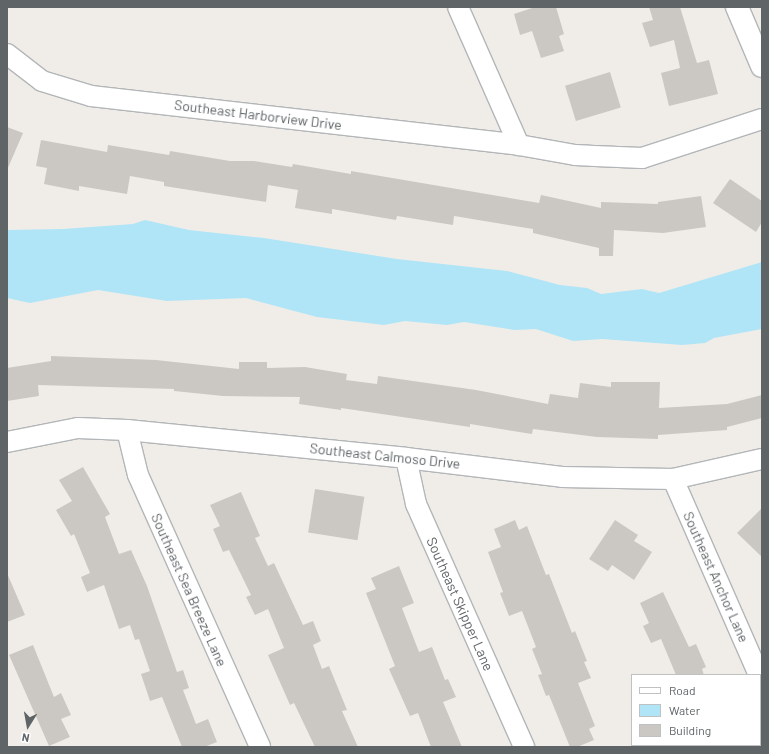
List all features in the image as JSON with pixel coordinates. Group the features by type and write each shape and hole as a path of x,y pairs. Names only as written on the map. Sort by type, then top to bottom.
{"street":[{"path":"458,7 518,145"},
{"path":"737,7 762,66"},
{"name":"Southeast Harborview Drive","path":"7,54 42,81 91,96 518,145 576,155 642,158 762,119"},
{"name":"Southeast Calmoso Drive","path":"7,442 78,428 127,430 406,458 562,477 673,479 762,459"},
{"name":"Southeast Sea Breeze Lane","path":"127,430 138,475 260,747"},
{"name":"Southeast Skipper Lane","path":"406,458 416,504 524,747"},
{"name":"Southeast Anchor Lane","path":"673,479 759,674"}],"water":[{"path":"145,220 189,230 264,238 397,259 507,271 560,285 587,288 601,294 642,289 659,293 762,262 762,329 714,338 705,343 682,345 602,339 573,341 536,329 515,330 464,322 447,325 405,321 384,325 317,317 246,298 167,301 98,290 30,303 7,298 7,230 63,229 133,224"}],"building":[{"path":"535,7 556,7 564,34 559,36 564,51 541,58 532,31 520,35 514,14"},
{"path":"649,7 680,7 697,63 709,60 718,94 669,106 661,73 680,68 674,40 650,47 642,23 653,20"},
{"path":"610,72 621,107 576,121 565,86"},
{"path":"7,127 23,133 7,170"},
{"path":"41,140 107,152 108,145 169,155 170,151 230,161 254,161 292,167 293,164 351,174 351,171 539,203 541,195 601,208 601,202 658,204 658,202 701,196 706,227 663,233 614,230 613,256 599,256 599,248 533,233 533,229 454,216 453,225 397,216 396,220 332,209 332,214 295,208 298,190 268,185 266,202 164,186 164,182 130,176 127,194 79,186 79,191 44,184 47,168 36,166"},
{"path":"730,179 762,201 762,222 756,232 713,203"},
{"path":"51,356 156,360 239,369 239,362 267,362 267,368 305,367 347,374 346,380 377,384 378,376 476,390 548,404 550,394 578,398 580,383 611,387 611,382 660,382 659,408 727,404 762,395 762,418 727,427 727,430 658,435 658,439 597,437 533,429 532,434 470,424 470,427 341,408 341,410 299,404 300,397 223,396 174,391 174,389 38,385 39,396 7,401 7,368 51,361"},
{"path":"83,467 110,514 105,517 119,554 131,550 147,586 177,672 183,670 189,688 183,690 196,724 208,719 217,742 204,747 182,747 162,697 150,701 141,674 150,671 139,639 135,640 130,625 119,629 104,585 87,592 81,577 90,573 74,534 71,536 56,510 72,501 59,480"},
{"path":"315,489 364,497 358,540 308,532"},
{"path":"241,492 260,536 255,538 268,566 274,563 303,625 313,621 321,641 313,645 322,669 329,666 347,710 342,711 358,747 315,747 294,703 290,705 268,655 284,648 268,609 255,615 246,597 251,595 229,550 223,552 213,529 220,526 210,505"},
{"path":"762,508 762,557 737,533"},
{"path":"515,520 519,530 527,526 546,575 549,574 572,633 575,631 587,661 584,662 591,678 578,683 595,726 589,729 594,740 577,747 570,747 549,695 546,696 538,675 542,674 532,649 536,647 522,611 509,616 500,593 503,592 488,552 501,547 494,529"},
{"path":"615,520 638,535 634,541 652,552 634,580 612,565 608,571 589,559"},
{"path":"399,566 414,603 402,608 419,652 432,647 445,680 448,679 456,697 443,702 462,747 431,747 418,713 410,716 389,669 395,666 366,593 376,589 371,578"},
{"path":"7,573 25,615 7,622"},
{"path":"663,592 689,647 696,644 706,667 702,669 704,674 676,674 661,639 651,643 643,626 649,623 640,603"},
{"path":"33,645 54,697 61,693 71,715 61,719 70,737 49,746 9,655"}]}
